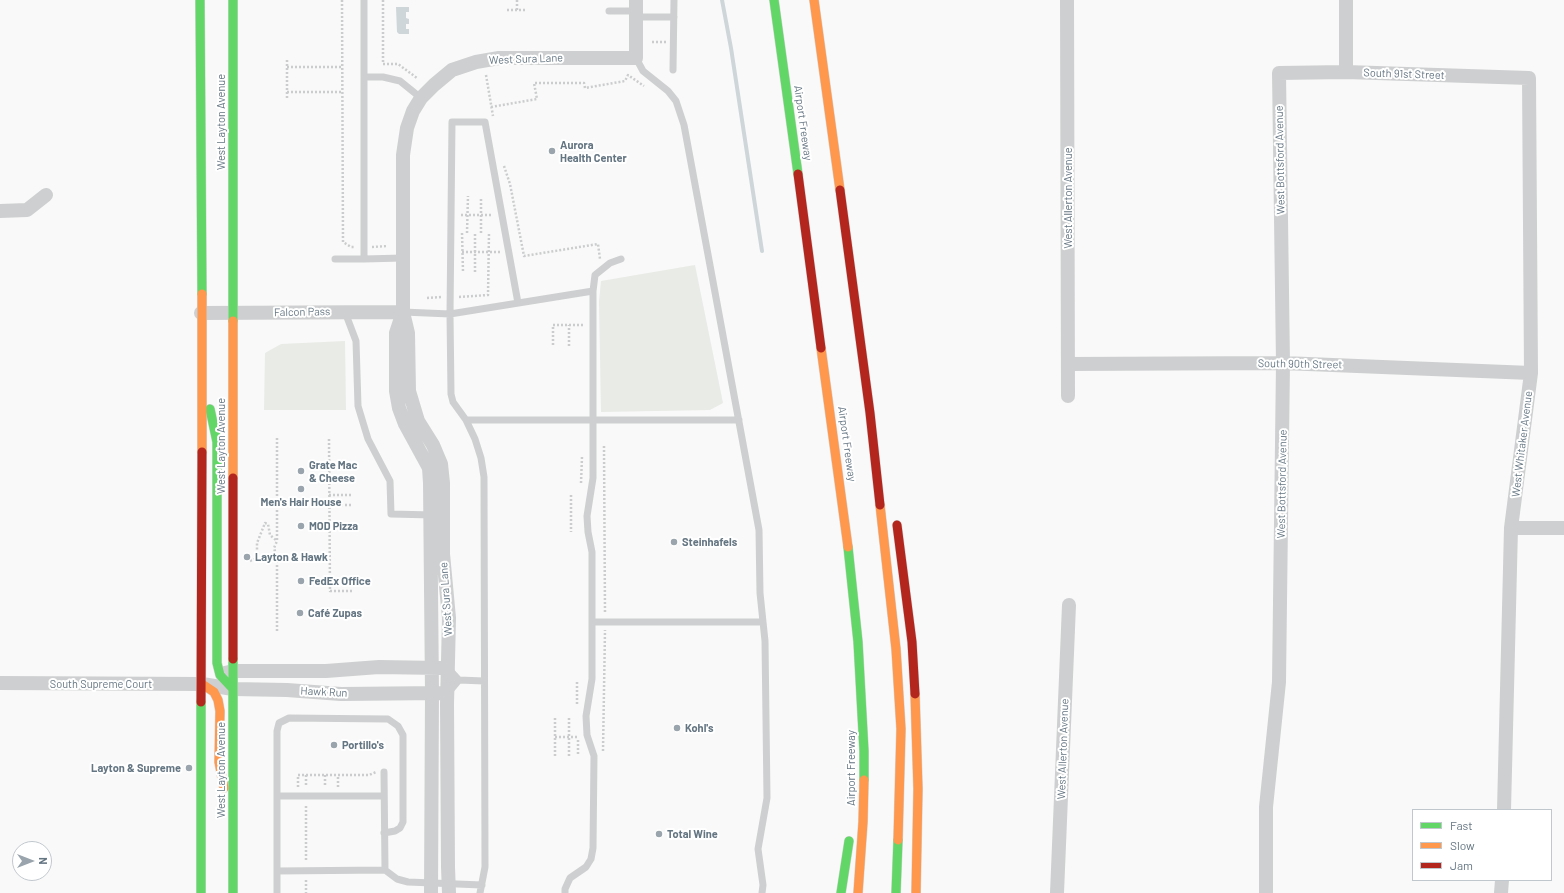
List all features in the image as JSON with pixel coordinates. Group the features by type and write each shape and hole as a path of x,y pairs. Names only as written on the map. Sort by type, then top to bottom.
{"main road":[{"name":"West Layton Avenue","path":"200,0 202,684 201,893"},
{"name":"West Layton Avenue","path":"232,0 233,313 226,673 233,689 233,893"},
{"name":"Airport Freeway","path":"774,0 849,551 858,642 864,751 863,822 858,893"},
{"path":"814,0 870,413 896,648 901,729 900,805 896,893"},
{"path":"201,362 217,442 217,663 226,673"},
{"path":"870,413 886,474"},
{"path":"895,512 912,642 916,710 918,789 916,893"},
{"path":"850,667 858,642"},
{"path":"202,684 214,692 218,700 220,711 219,762 233,845"},
{"path":"841,893 849,832"}],"street":[{"name":"West Allerton Avenue","path":"1067,0 1068,396"},
{"path":"1346,0 1346,72"},
{"path":"636,9 636,58"},
{"name":"West Sura Lane","path":"449,888 448,668 450,618 443,554 429,468 405,424 399,408 396,391 396,333 403,312 403,155 407,128 413,111 421,98 434,85 452,70 476,62 499,58 636,58"},
{"name":"South 91st Street","path":"1279,73 1346,72 1529,78"},
{"name":"West Bottsford Avenue","path":"1266,893 1266,807 1279,682 1283,363 1279,73"},
{"name":"West Whitaker Avenue","path":"1504,809 1511,528 1531,373 1529,78"},
{"path":"0,211 27,210 46,195"},
{"name":"Falcon Pass","path":"201,313 403,312"},
{"name":"South 90th Street","path":"1068,364 1283,363 1531,373"},
{"name":"West Sura Lane","path":"431,888 431,668 436,514"},
{"path":"1511,528 1564,528"},
{"name":"West Allerton Avenue","path":"1057,893 1068,605"},
{"name":"Hawk Run","path":"226,673 326,671 379,667 448,668"},
{"path":"202,684 226,673"},
{"name":"South Supreme Court","path":"0,683 202,684"},
{"name":"Hawk Run","path":"202,684 233,689 287,690 341,694 448,693"},
{"path":"1501,893 1502,881"}],"lane":[{"path":"364,0 364,259"},
{"path":"674,0 674,70"},
{"path":"609,11 636,9 674,17"},
{"path":"636,58 642,71 668,91 676,101 684,125 759,530 760,593 765,641 767,798 758,849 764,885 762,893"},
{"path":"364,77 383,77 400,81 421,98"},
{"path":"480,893 485,867 484,477 481,458 475,439 466,420 453,402 451,394 450,314 452,122 485,122 518,303"},
{"path":"335,259 403,258"},
{"path":"565,893 565,889 570,878 586,867 591,859 593,848 594,756 587,735 586,718 588,696 592,679 592,552 588,532 587,516 593,478 593,291 595,275 610,263 621,259"},
{"path":"403,312 450,314 593,291"},
{"path":"345,312 356,341 358,406 368,439 390,481 391,514 436,514"},
{"path":"466,420 739,420"},
{"path":"592,622 763,622"},
{"path":"448,668 459,680 484,681"},
{"path":"448,693 459,680"},
{"path":"277,893 277,731 279,723 289,718 388,719 398,726 403,735 403,822 400,828 395,831 384,833"},
{"path":"384,772 384,870"},
{"path":"277,796 384,796"},
{"path":"277,871 384,870 397,879 431,888 482,885"}],"path":[{"path":"342,0 343,242 351,247 354,247"},
{"path":"383,0 383,64 398,64 417,78"},
{"path":"517,0 517,10"},
{"path":"507,10 527,10"},
{"path":"286,60 286,99"},
{"path":"286,67 342,67"},
{"path":"486,75 494,122"},
{"path":"492,107 537,99 534,83 584,83 585,88 625,81 628,75"},
{"path":"286,92 342,92"},
{"path":"504,165 510,184 524,256 598,244 600,259"},
{"path":"468,196 468,233"},
{"path":"481,197 481,233"},
{"path":"461,215 516,212"},
{"path":"462,233 463,272"},
{"path":"475,233 475,272"},
{"path":"458,297 488,295 489,233"},
{"path":"371,247 388,246"},
{"path":"462,252 508,251 522,248"},
{"path":"426,298 442,298"},
{"path":"553,345 553,325 593,325"},
{"path":"569,325 569,346"},
{"path":"277,438 277,540 274,551 277,558 277,631"},
{"path":"329,439 330,591 352,591"},
{"path":"582,457 582,487"},
{"path":"329,495 352,495"},
{"path":"571,495 571,532"},
{"path":"329,505 352,505"},
{"path":"250,561 258,558 257,543 265,523 268,524 270,535 277,540"},
{"path":"577,681 577,710"},
{"path":"555,718 555,756"},
{"path":"569,718 569,756"},
{"path":"555,737 578,737"},
{"path":"298,775 370,775 376,772 384,772"},
{"path":"306,775 306,893"}],"shaded area":[{"path":"396,7 409,7 409,12 406,12 406,18 409,19 409,24 406,24 406,29 409,29 409,34 399,34 397,32"},
{"path":"695,265 723,403 710,410 601,412 599,302 601,281"},
{"path":"345,341 346,410 264,410 265,353 281,344"}],"waterway":[{"path":"722,0 731,48 762,251"}],"traffic: fast":[{"path":"200,0 202,294"},
{"path":"233,0 233,321"},
{"path":"774,0 798,174"},
{"path":"210,409 217,442 217,663 220,675 233,689"},
{"path":"848,547 858,642 864,751 864,780"},
{"path":"233,659 233,893"},
{"path":"201,702 201,893"},
{"path":"896,893 898,840"},
{"path":"841,893 849,841"}],"traffic: slow":[{"path":"814,0 840,190"},
{"path":"202,294 202,452"},
{"path":"233,321 233,478"},
{"path":"821,348 848,547"},
{"path":"880,505 896,649 901,729 898,840"},
{"path":"202,684 214,692 218,700 220,711 219,762 224,788"},
{"path":"915,694 918,789 916,893"},
{"path":"858,893 863,822 864,780"}],"traffic: jam":[{"path":"798,174 821,348"},
{"path":"840,190 870,413 880,505"},
{"path":"201,702 202,452"},
{"path":"233,478 233,659"},
{"path":"897,525 912,642 915,694"}],"place":[{"name":"Aurora Health Center","path":"552,151"},
{"name":"Grate Mac & Cheese","path":"301,471"},
{"name":"Men's Hair House","path":"301,489"},
{"name":"MOD Pizza","path":"301,526"},
{"name":"Steinhafels","path":"674,542"},
{"name":"Layton & Hawk","path":"247,557"},
{"name":"FedEx Office","path":"301,581"},
{"name":"Café Zupas","path":"300,613"},
{"name":"Kohl's","path":"677,728"},
{"name":"Portillo's","path":"334,745"},
{"name":"Layton & Supreme","path":"189,768"},
{"name":"Total Wine","path":"659,834"}]}
